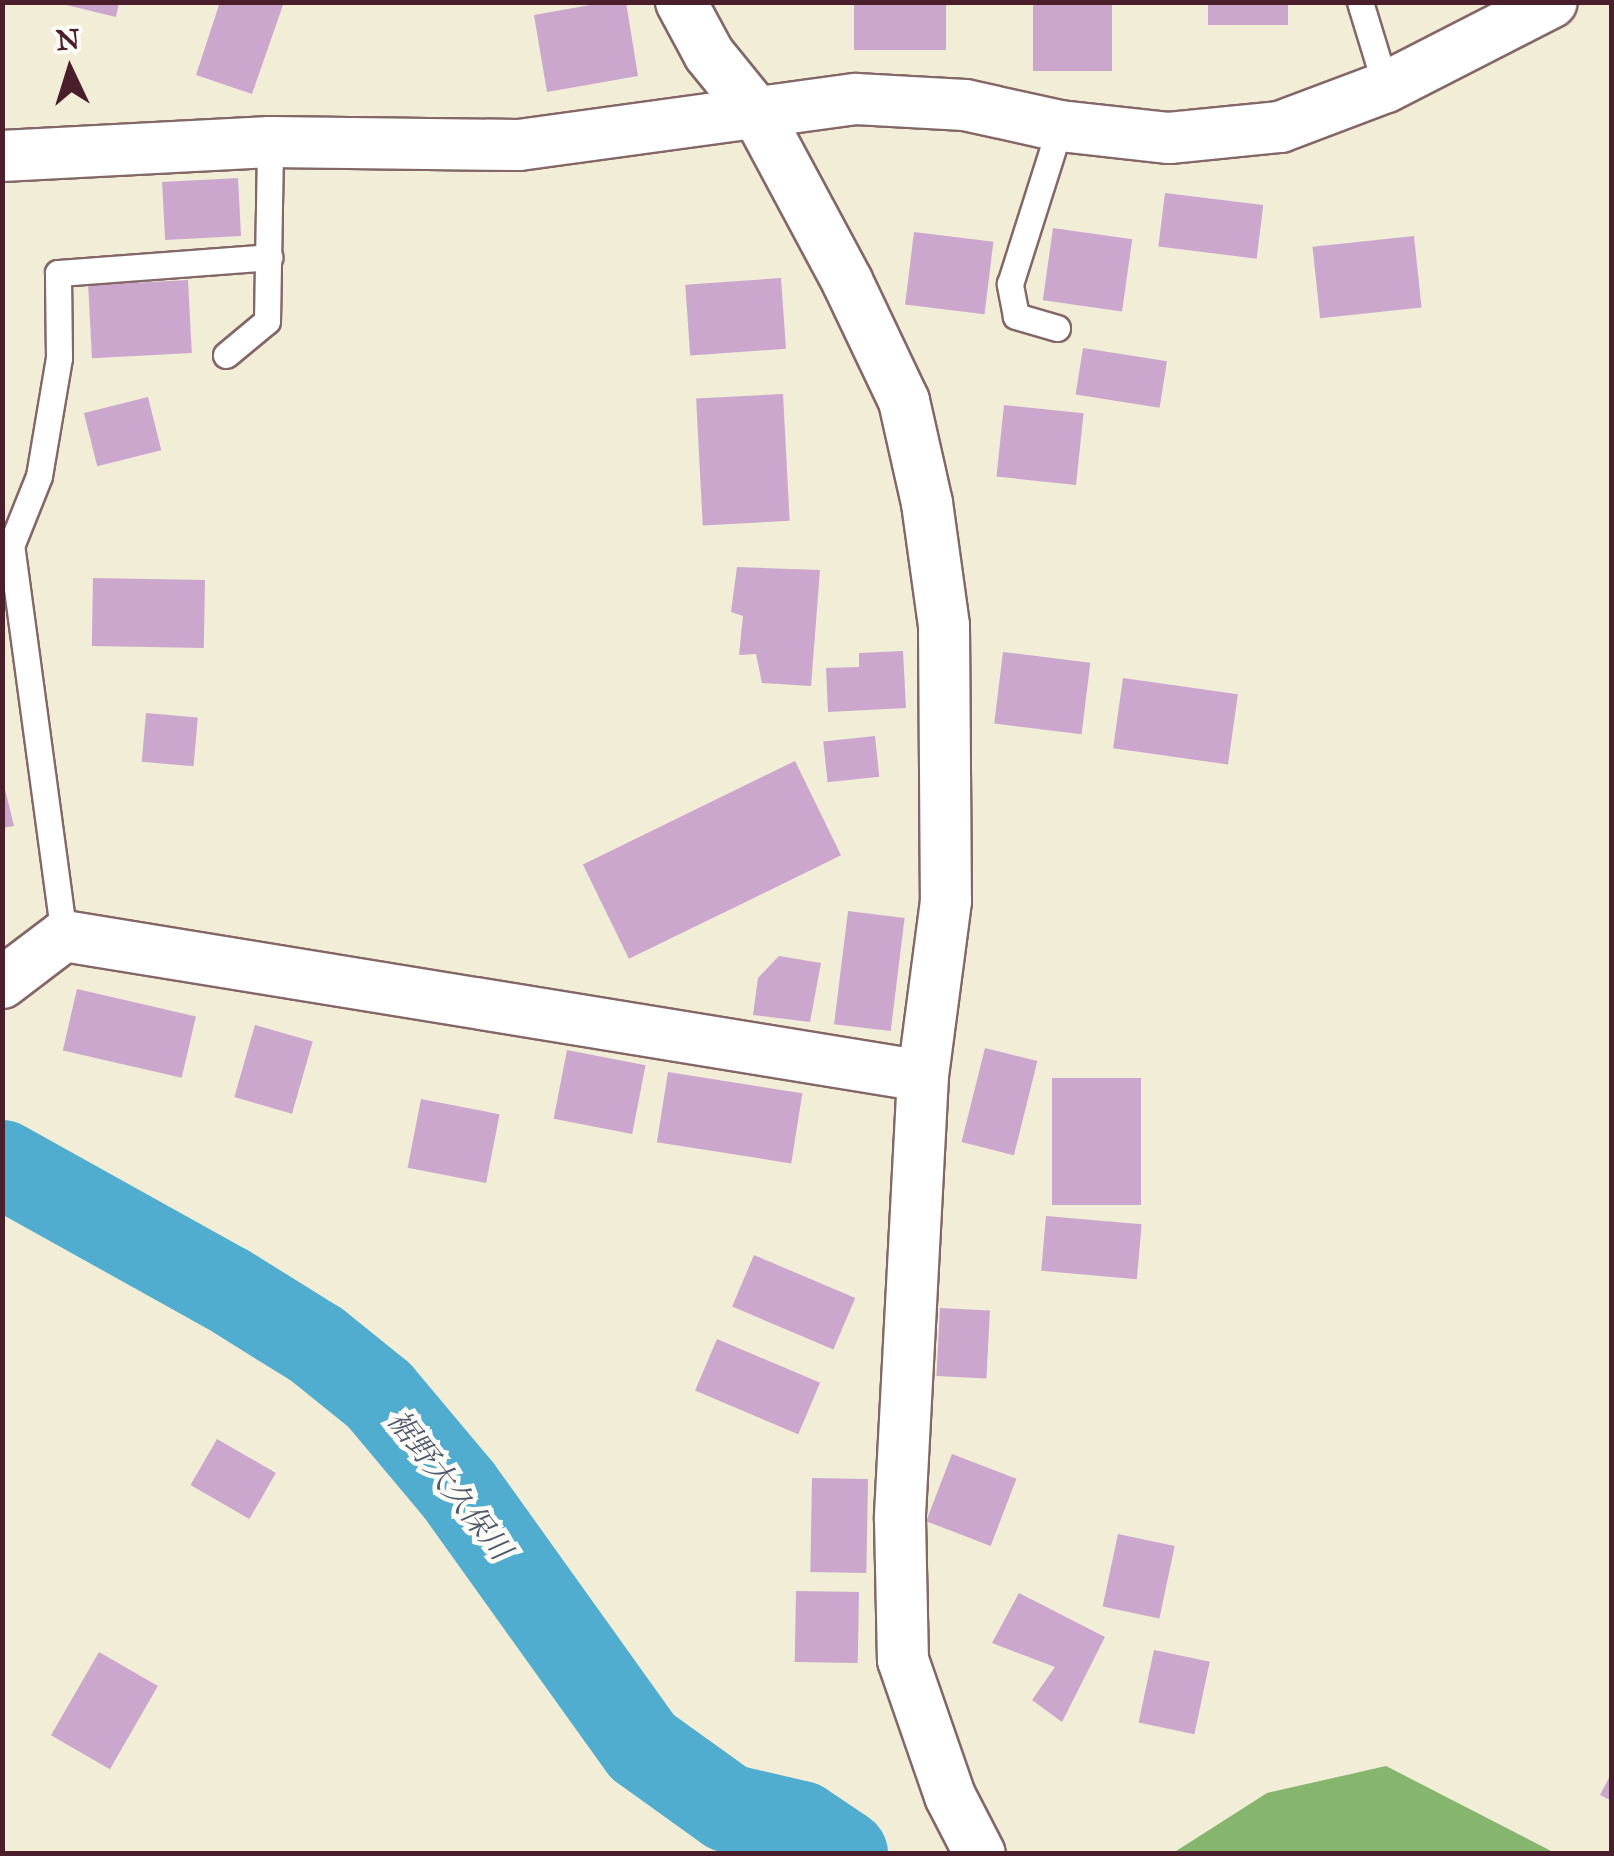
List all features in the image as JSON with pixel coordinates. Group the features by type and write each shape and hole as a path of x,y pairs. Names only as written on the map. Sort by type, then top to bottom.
{"street":[{"path":"681,2 709,54 757,113 904,400 927,503 944,626 946,901 923,1076 900,1519 903,1660 950,1796 980,1854"},
{"path":"2,156 270,142 519,144 856,98 965,104 1060,126 1169,138 1280,127 1386,87 1552,2"},
{"path":"2,983 64,936 923,1076"}],"lane":[{"path":"1360,2 1386,87"},
{"path":"1056,328 1016,316 1010,284 1060,126"},
{"path":"226,355 267,321 270,142"},
{"path":"64,936 8,555 40,476 60,358 58,273 269,257"}],"green space":[{"path":"1386,1766 1555,1853 1173,1853 1267,1793"}],"building":[{"path":"54,2 119,2 116,17"},
{"path":"220,2 284,2 252,94 196,75"},
{"path":"626,2 638,76 547,92 534,15"},
{"path":"854,2 946,2 946,50 854,50"},
{"path":"1033,2 1112,2 1112,71 1033,71"},
{"path":"1208,2 1288,2 1288,25 1208,25"},
{"path":"238,178 241,236 165,240 162,182"},
{"path":"1165,193 1263,205 1257,259 1158,247"},
{"path":"1053,228 1132,239 1122,311 1043,300"},
{"path":"914,232 993,242 985,314 905,304"},
{"path":"1414,236 1422,308 1320,318 1313,247"},
{"path":"781,278 786,349 690,356 685,285"},
{"path":"188,280 192,353 92,358 88,285"},
{"path":"1083,348 1167,361 1160,408 1076,394"},
{"path":"783,394 790,521 703,525 696,399"},
{"path":"148,397 161,450 97,466 84,413"},
{"path":"1004,405 1084,413 1076,485 996,477"},
{"path":"737,567 820,570 811,686 762,683 756,654 739,655 743,616 731,612"},
{"path":"93,578 205,580 204,648 92,646"},
{"path":"903,651 906,708 828,712 826,668 859,667 859,653"},
{"path":"1003,652 1090,663 1082,734 994,723"},
{"path":"1123,678 1238,694 1228,764 1113,748"},
{"path":"146,713 198,718 194,766 142,762"},
{"path":"875,736 879,777 828,782 823,741"},
{"path":"795,761 841,855 629,959 583,864"},
{"path":"2,777 14,826 2,828"},
{"path":"848,911 905,918 891,1031 834,1024"},
{"path":"779,956 821,963 810,1022 753,1015 758,978"},
{"path":"77,989 196,1016 182,1078 63,1050"},
{"path":"255,1025 313,1042 292,1114 234,1097"},
{"path":"985,1048 1037,1061 1014,1155 962,1142"},
{"path":"567,1050 646,1065 632,1134 554,1119"},
{"path":"668,1072 802,1093 791,1163 657,1142"},
{"path":"1052,1078 1141,1078 1141,1205 1052,1205"},
{"path":"421,1099 500,1114 486,1183 408,1168"},
{"path":"1046,1216 1142,1224 1137,1279 1041,1271"},
{"path":"754,1255 855,1298 833,1350 732,1307"},
{"path":"940,1308 990,1311 986,1379 936,1376"},
{"path":"717,1339 820,1383 798,1434 695,1391"},
{"path":"217,1439 276,1473 249,1519 190,1485"},
{"path":"952,1454 1016,1479 991,1546 926,1521"},
{"path":"812,1478 868,1479 866,1573 810,1572"},
{"path":"1118,1534 1175,1546 1159,1618 1103,1606"},
{"path":"796,1591 859,1592 858,1663 795,1662"},
{"path":"1019,1593 1105,1637 1062,1722 1032,1700 1055,1667 992,1643"},
{"path":"1154,1650 1210,1662 1194,1734 1139,1722"},
{"path":"99,1652 158,1686 110,1769 51,1735"},
{"path":"1612,1772 1612,1801 1600,1795"}],"waterway":[{"name":"裾野大久保川","path":"2,1164 227,1289 317,1345 379,1395 458,1489 643,1747 728,1808 801,1825 844,1854"}]}
